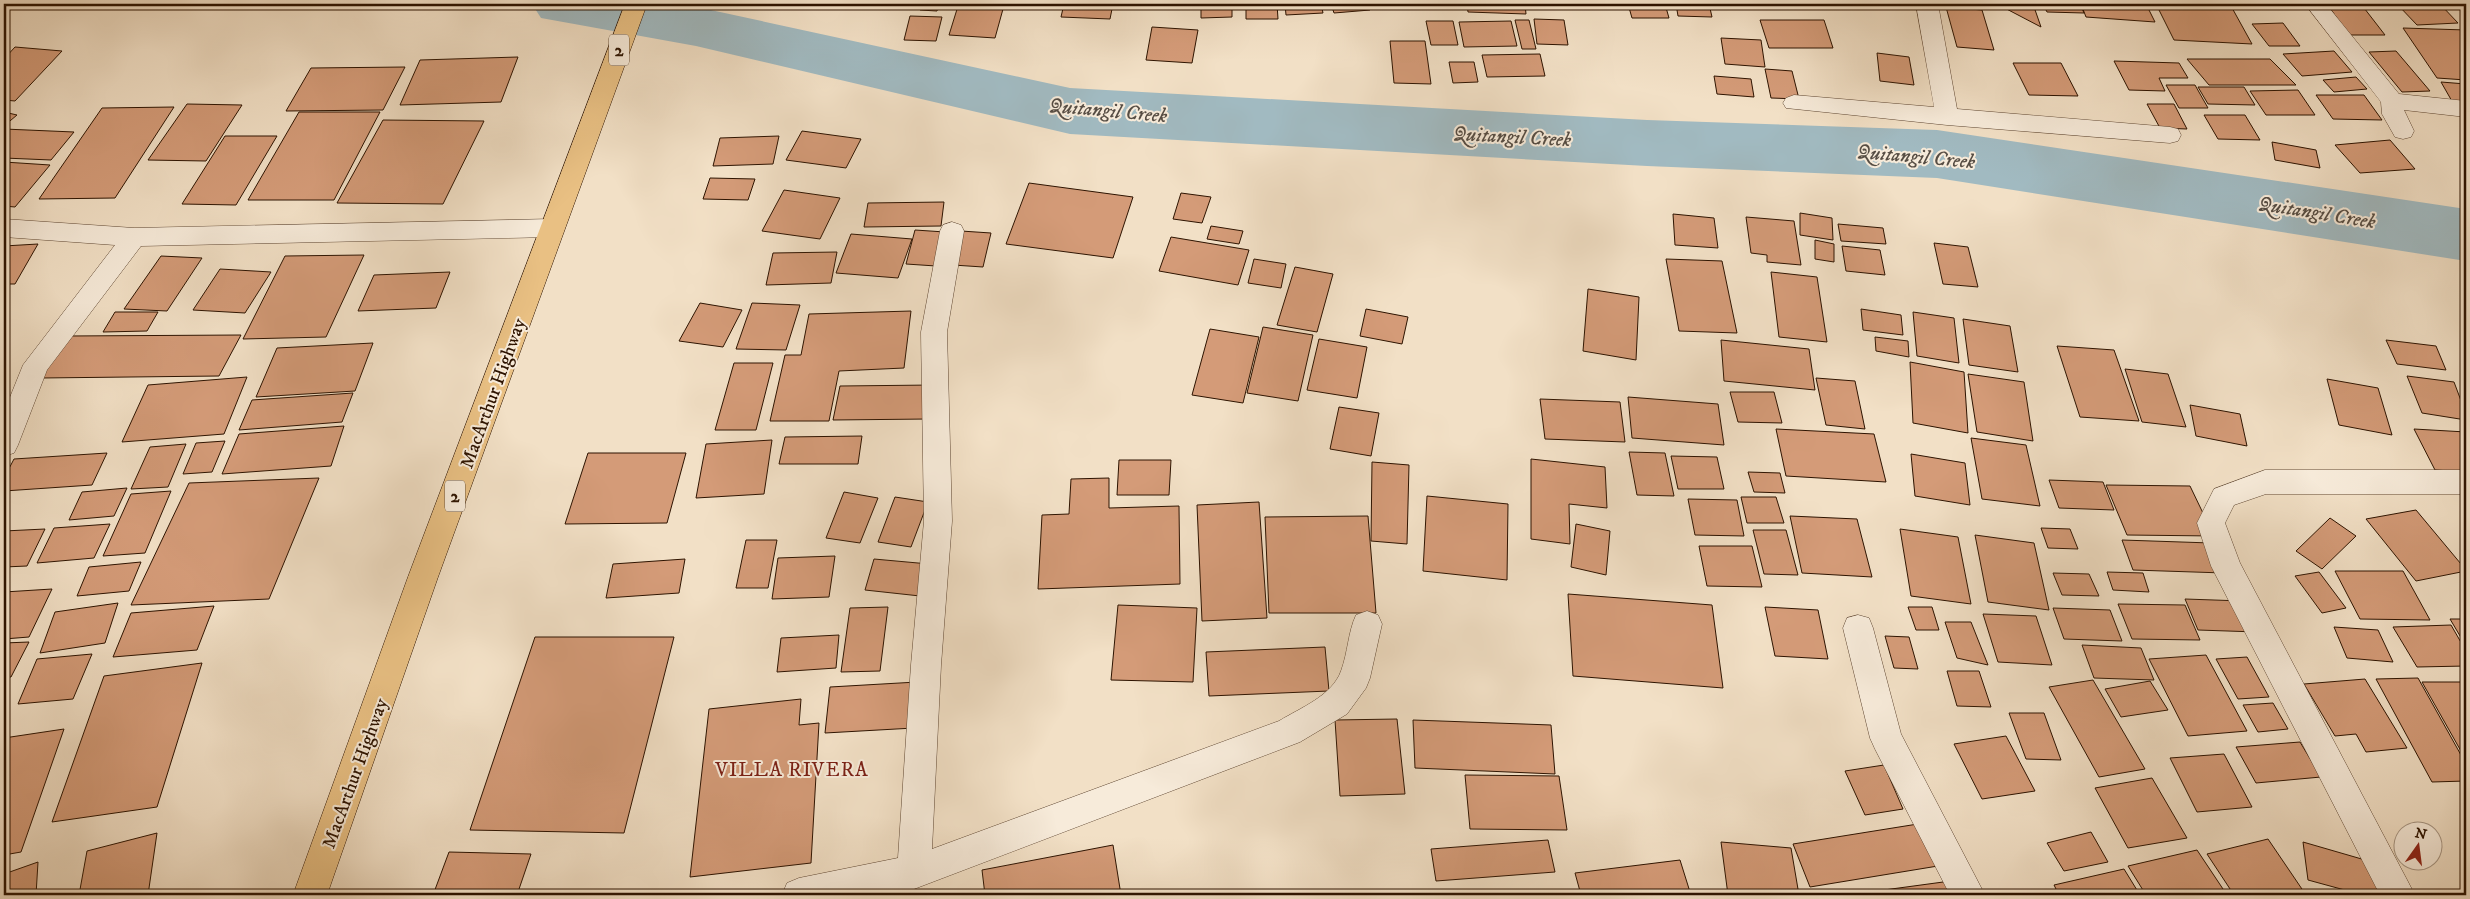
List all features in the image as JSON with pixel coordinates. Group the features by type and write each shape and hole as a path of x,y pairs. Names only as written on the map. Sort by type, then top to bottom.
{"highway":[{"name":"MacArthur Highway","path":"310,895 424,577 636,4"}],"street":[{"path":"1926,4 1947,117"},
{"path":"2315,4 2392,101 2393,114 2403,131"},
{"path":"2392,101 2466,109"},
{"path":"1794,103 2170,135"},
{"path":"4,228 134,237 552,228"},
{"path":"914,872 926,665 938,521 934,332 952,231"},
{"path":"4,445 36,365 134,237"},
{"path":"2398,895 2226,566 2211,523 2224,496 2265,482 2466,482"},
{"path":"799,895 914,872 1289,732 1336,704 1355,678 1367,624"},
{"path":"1858,628 1886,738 1968,895"}],"building":[{"path":"683,4 744,4 681,7"},
{"path":"922,4 939,4 937,11 920,10"},
{"path":"1064,4 1113,4 1110,19 1061,17"},
{"path":"1201,4 1232,4 1232,17 1201,18"},
{"path":"1246,4 1277,4 1278,19 1246,19"},
{"path":"1285,4 1321,4 1323,13 1286,15"},
{"path":"1331,4 1368,4 1370,10 1334,13"},
{"path":"1467,4 1525,4 1526,14 1468,12"},
{"path":"1628,4 1665,4 1669,18 1632,18"},
{"path":"1676,4 1709,4 1712,17 1678,16"},
{"path":"1997,4 2033,4 2041,27"},
{"path":"2043,4 2080,4 2084,13 2047,12"},
{"path":"2081,4 2146,4 2155,22 2086,17"},
{"path":"2156,4 2231,6 2252,44 2174,40"},
{"path":"2327,4 2361,4 2385,35 2349,35"},
{"path":"2397,4 2440,4 2458,23 2417,25"},
{"path":"958,6 1003,9 995,38 949,35"},
{"path":"1946,7 1982,10 1994,50 1957,47"},
{"path":"910,16 942,17 936,41 904,40"},
{"path":"1534,19 1564,20 1568,45 1537,44"},
{"path":"1515,20 1529,20 1536,49 1522,49"},
{"path":"1760,20 1824,20 1833,48 1769,48"},
{"path":"1426,21 1453,21 1458,45 1431,45"},
{"path":"1511,21 1517,46 1464,47 1459,22"},
{"path":"2283,23 2300,46 2269,46 2252,24"},
{"path":"1152,27 1198,30 1192,63 1146,60"},
{"path":"2403,28 2466,30 2466,80 2437,78"},
{"path":"1721,38 1761,40 1765,67 1725,64"},
{"path":"1390,41 1425,41 1431,84 1394,83"},
{"path":"15,47 62,51 15,101 4,100 4,59"},
{"path":"2334,51 2352,72 2302,76 2283,54"},
{"path":"2396,51 2430,91 2402,92 2369,52"},
{"path":"1877,53 1909,57 1914,85 1880,81"},
{"path":"1540,54 1545,76 1487,77 1482,55"},
{"path":"518,57 501,102 400,105 420,60"},
{"path":"2187,59 2270,59 2296,85 2209,85"},
{"path":"2114,61 2179,63 2188,78 2159,78 2165,91 2129,90"},
{"path":"1449,62 1474,62 1478,82 1453,83"},
{"path":"2013,63 2061,63 2078,96 2029,95"},
{"path":"405,67 383,110 286,111 311,68"},
{"path":"1765,69 1792,71 1799,99 1771,98"},
{"path":"1714,76 1751,79 1754,97 1717,94"},
{"path":"2356,77 2367,89 2334,92 2323,80"},
{"path":"2441,82 2466,84 2466,104 2453,103"},
{"path":"2166,85 2195,85 2208,108 2179,108"},
{"path":"2198,87 2244,87 2255,105 2208,104"},
{"path":"2298,90 2315,115 2266,115 2250,91"},
{"path":"2316,95 2364,95 2382,120 2333,119"},
{"path":"187,104 242,105 206,161 148,160"},
{"path":"2147,104 2174,104 2187,129 2160,128"},
{"path":"174,107 115,198 39,199 102,108"},
{"path":"4,112 17,115 4,126"},
{"path":"299,112 380,112 334,200 248,200"},
{"path":"2204,115 2245,115 2260,140 2218,139"},
{"path":"383,120 484,121 443,204 337,203"},
{"path":"4,129 74,132 51,160 4,158"},
{"path":"802,131 861,139 846,168 786,160"},
{"path":"225,136 277,136 236,205 182,204"},
{"path":"779,136 773,164 713,166 720,138"},
{"path":"2390,140 2415,169 2360,173 2335,145"},
{"path":"2272,142 2316,150 2320,168 2275,160"},
{"path":"4,162 50,165 15,207 4,206"},
{"path":"710,178 755,179 748,200 703,199"},
{"path":"1029,183 1133,197 1113,258 1006,244"},
{"path":"784,190 840,198 820,239 762,231"},
{"path":"1181,193 1211,197 1202,223 1173,219"},
{"path":"944,202 941,226 864,227 868,203"},
{"path":"1800,213 1832,218 1833,240 1800,235"},
{"path":"1673,214 1714,218 1718,248 1675,245"},
{"path":"1746,217 1794,221 1801,265 1767,262 1767,255 1751,253"},
{"path":"1838,224 1883,228 1886,244 1841,241"},
{"path":"1211,226 1243,231 1239,244 1207,239"},
{"path":"915,230 945,232 936,266 906,264"},
{"path":"961,231 991,233 983,267 953,265"},
{"path":"851,234 912,239 898,278 836,273"},
{"path":"1171,237 1249,250 1238,285 1159,271"},
{"path":"1815,240 1834,244 1834,262 1815,259"},
{"path":"1934,243 1968,247 1978,287 1943,284"},
{"path":"38,244 15,284 4,284 4,246"},
{"path":"1842,246 1880,250 1885,275 1846,271"},
{"path":"837,252 831,283 766,285 773,253"},
{"path":"364,255 326,337 243,339 285,256"},
{"path":"161,256 202,258 167,311 124,309"},
{"path":"1254,259 1286,264 1281,288 1248,283"},
{"path":"1666,259 1722,261 1737,333 1679,331"},
{"path":"1295,267 1333,274 1317,332 1277,325"},
{"path":"220,269 271,272 245,313 193,310"},
{"path":"450,272 436,308 358,311 374,275"},
{"path":"1771,272 1817,277 1827,342 1779,337"},
{"path":"1588,289 1639,297 1636,360 1583,351"},
{"path":"700,303 742,310 723,347 679,341"},
{"path":"752,303 800,305 786,350 736,349"},
{"path":"1366,309 1408,317 1402,344 1360,336"},
{"path":"1861,309 1901,315 1903,335 1863,330"},
{"path":"911,311 904,368 839,371 829,421 770,421 785,355 801,355 809,314"},
{"path":"115,312 158,312 147,331 103,332"},
{"path":"1913,312 1954,318 1959,363 1917,356"},
{"path":"1963,319 2010,326 2018,372 1969,365"},
{"path":"1263,327 1313,335 1298,401 1247,393"},
{"path":"1210,329 1259,337 1243,403 1192,395"},
{"path":"241,335 219,376 41,378 67,336"},
{"path":"1875,337 1908,341 1909,357 1876,351"},
{"path":"1319,339 1367,347 1357,398 1307,390"},
{"path":"1721,340 1809,349 1815,390 1724,381"},
{"path":"2386,340 2436,346 2446,370 2397,364"},
{"path":"373,343 355,391 256,397 277,348"},
{"path":"2057,346 2114,350 2139,421 2080,417"},
{"path":"1910,362 1964,372 1968,433 1913,423"},
{"path":"734,363 773,363 756,430 715,430"},
{"path":"2125,369 2168,374 2186,427 2142,422"},
{"path":"1968,374 2024,382 2033,441 1977,432"},
{"path":"2407,376 2454,382 2466,414 2466,420 2422,413"},
{"path":"247,377 224,434 122,442 148,385"},
{"path":"1816,378 1855,381 1865,429 1826,425"},
{"path":"2327,379 2378,388 2392,435 2339,425"},
{"path":"933,385 928,419 833,420 840,386"},
{"path":"1730,392 1774,392 1782,423 1738,422"},
{"path":"353,393 342,422 239,430 252,400"},
{"path":"1628,397 1718,404 1724,445 1632,438"},
{"path":"1540,399 1620,402 1625,442 1545,439"},
{"path":"2190,405 2240,414 2247,446 2196,436"},
{"path":"1339,407 1379,413 1371,456 1330,449"},
{"path":"344,426 331,466 222,474 239,434"},
{"path":"1776,429 1874,434 1886,482 1786,476"},
{"path":"2414,429 2466,432 2466,472 2435,470"},
{"path":"862,436 858,464 779,464 785,437"},
{"path":"1971,438 2026,445 2040,506 1982,499"},
{"path":"772,440 764,494 696,498 706,444"},
{"path":"225,441 212,472 183,474 196,443"},
{"path":"186,444 168,487 131,489 150,447"},
{"path":"1629,452 1665,453 1674,496 1637,495"},
{"path":"107,453 92,485 4,491 4,478 14,459"},
{"path":"588,453 686,453 667,523 565,524"},
{"path":"1911,454 1965,463 1970,505 1915,496"},
{"path":"1671,456 1717,457 1724,489 1678,489"},
{"path":"1531,459 1605,467 1607,508 1569,504 1570,544 1531,539"},
{"path":"1119,460 1171,460 1169,495 1117,495"},
{"path":"1372,462 1409,465 1407,544 1371,541"},
{"path":"1748,472 1780,473 1785,493 1754,492"},
{"path":"319,478 269,599 131,605 189,483"},
{"path":"1109,478 1109,508 1179,506 1180,584 1038,589 1042,515 1069,514 1071,479"},
{"path":"2049,480 2103,482 2114,510 2059,508"},
{"path":"2106,485 2190,486 2214,536 2127,535"},
{"path":"127,488 114,516 69,520 82,492"},
{"path":"171,491 145,553 103,556 131,494"},
{"path":"844,492 878,498 860,543 826,538"},
{"path":"1427,496 1508,504 1507,580 1423,571"},
{"path":"895,497 928,502 911,547 878,542"},
{"path":"1741,497 1776,497 1784,523 1747,523"},
{"path":"1688,499 1737,500 1744,536 1695,535"},
{"path":"1259,502 1267,618 1202,621 1197,505"},
{"path":"2416,510 2466,571 2416,581 2366,519"},
{"path":"1368,516 1376,613 1269,613 1265,517"},
{"path":"1790,516 1857,519 1872,577 1802,573"},
{"path":"2330,518 2356,536 2322,569 2296,551"},
{"path":"110,524 94,558 37,563 54,528"},
{"path":"1576,524 1610,531 1606,575 1571,567"},
{"path":"2041,528 2070,529 2078,549 2048,548"},
{"path":"45,529 27,566 4,567 4,531"},
{"path":"1900,529 1958,537 1971,604 1911,596"},
{"path":"1753,530 1786,530 1798,575 1764,574"},
{"path":"1975,535 2034,543 2049,610 1988,602"},
{"path":"746,540 777,540 768,588 736,588"},
{"path":"2122,540 2211,543 2224,573 2133,570"},
{"path":"1699,546 1752,546 1762,587 1707,586"},
{"path":"835,556 829,597 772,599 778,558"},
{"path":"685,559 679,593 606,598 613,564"},
{"path":"874,559 929,564 920,596 865,590"},
{"path":"141,562 129,591 77,596 89,567"},
{"path":"2335,571 2403,571 2430,620 2360,619"},
{"path":"2107,572 2143,573 2149,592 2113,590"},
{"path":"2319,572 2346,608 2322,613 2295,576"},
{"path":"2053,573 2089,574 2099,596 2062,595"},
{"path":"52,589 29,637 4,639 4,592"},
{"path":"1568,594 1712,605 1723,688 1573,676"},
{"path":"2185,599 2243,601 2257,632 2198,630"},
{"path":"118,603 105,643 40,653 55,612"},
{"path":"2118,604 2185,605 2200,640 2132,639"},
{"path":"1118,605 1197,608 1193,682 1111,680"},
{"path":"214,606 197,650 113,657 131,613"},
{"path":"888,607 880,671 841,672 850,608"},
{"path":"1765,607 1818,610 1828,659 1775,656"},
{"path":"1908,607 1932,607 1939,630 1916,630"},
{"path":"2053,608 2110,610 2122,641 2064,639"},
{"path":"1983,614 2036,616 2052,665 1998,662"},
{"path":"2450,619 2466,619 2466,646"},
{"path":"1945,622 1971,622 1988,665 1957,658"},
{"path":"2451,625 2466,651 2466,666 2417,667 2393,627"},
{"path":"2334,627 2378,630 2393,662 2347,658"},
{"path":"839,635 836,668 777,672 781,638"},
{"path":"1885,636 1909,637 1918,669 1894,668"},
{"path":"535,637 674,637 624,833 470,830"},
{"path":"29,642 11,677 4,677 4,643"},
{"path":"2082,645 2141,648 2154,680 2094,678"},
{"path":"1325,647 1329,691 1209,696 1206,652"},
{"path":"92,654 73,699 18,704 37,659"},
{"path":"2206,655 2247,731 2188,736 2149,659"},
{"path":"2247,657 2269,697 2238,699 2216,659"},
{"path":"202,663 157,807 52,822 104,676"},
{"path":"1947,671 1979,671 1991,707 1957,706"},
{"path":"2418,678 2466,764 2466,781 2432,782 2376,679"},
{"path":"2365,679 2407,748 2366,752 2356,734 2335,736 2304,684"},
{"path":"2093,680 2145,769 2099,777 2049,687"},
{"path":"2150,681 2168,710 2121,717 2105,689"},
{"path":"917,682 914,728 825,733 830,687"},
{"path":"2422,682 2466,682 2466,760"},
{"path":"801,699 799,725 819,723 811,863 690,877 709,709"},
{"path":"2273,703 2288,729 2258,732 2243,705"},
{"path":"2009,713 2044,713 2061,760 2026,759"},
{"path":"1397,719 1405,794 1340,796 1335,720"},
{"path":"1413,720 1551,725 1555,774 1415,768"},
{"path":"64,729 21,852 4,855 4,738"},
{"path":"2006,736 2035,791 1982,799 1954,744"},
{"path":"2300,742 2321,777 2256,783 2236,747"},
{"path":"2224,754 2252,807 2197,812 2170,758"},
{"path":"1884,765 1903,809 1865,815 1845,771"},
{"path":"1465,775 1559,776 1567,830 1470,829"},
{"path":"2152,778 2187,838 2128,848 2095,788"},
{"path":"1924,823 1944,865 1810,887 1793,844"},
{"path":"2091,832 2108,862 2064,871 2047,843"},
{"path":"157,833 148,895 79,895 87,851"},
{"path":"2268,839 2306,895 2234,895 2207,854"},
{"path":"1548,840 1555,872 1436,881 1431,849"},
{"path":"1721,842 1791,848 1799,895 1728,895"},
{"path":"2303,842 2372,862 2378,895 2363,895 2308,880"},
{"path":"1113,845 1121,895 985,895 982,870"},
{"path":"2197,850 2227,895 2146,895 2128,866"},
{"path":"449,852 531,854 517,895 433,895"},
{"path":"1680,860 1690,892 1662,895 1581,895 1575,873"},
{"path":"38,862 36,895 4,895 4,874"},
{"path":"2124,869 2140,895 2059,895 2054,885"},
{"path":"1958,880 1965,895 1847,895"}],"waterway":[{"name":"Quitangil Creek","path":"563,4 696,26 1070,111 1647,143 1937,154 2466,235"}],"district":[{"name":"VILLA RIVERA","path":"792,769"}]}
